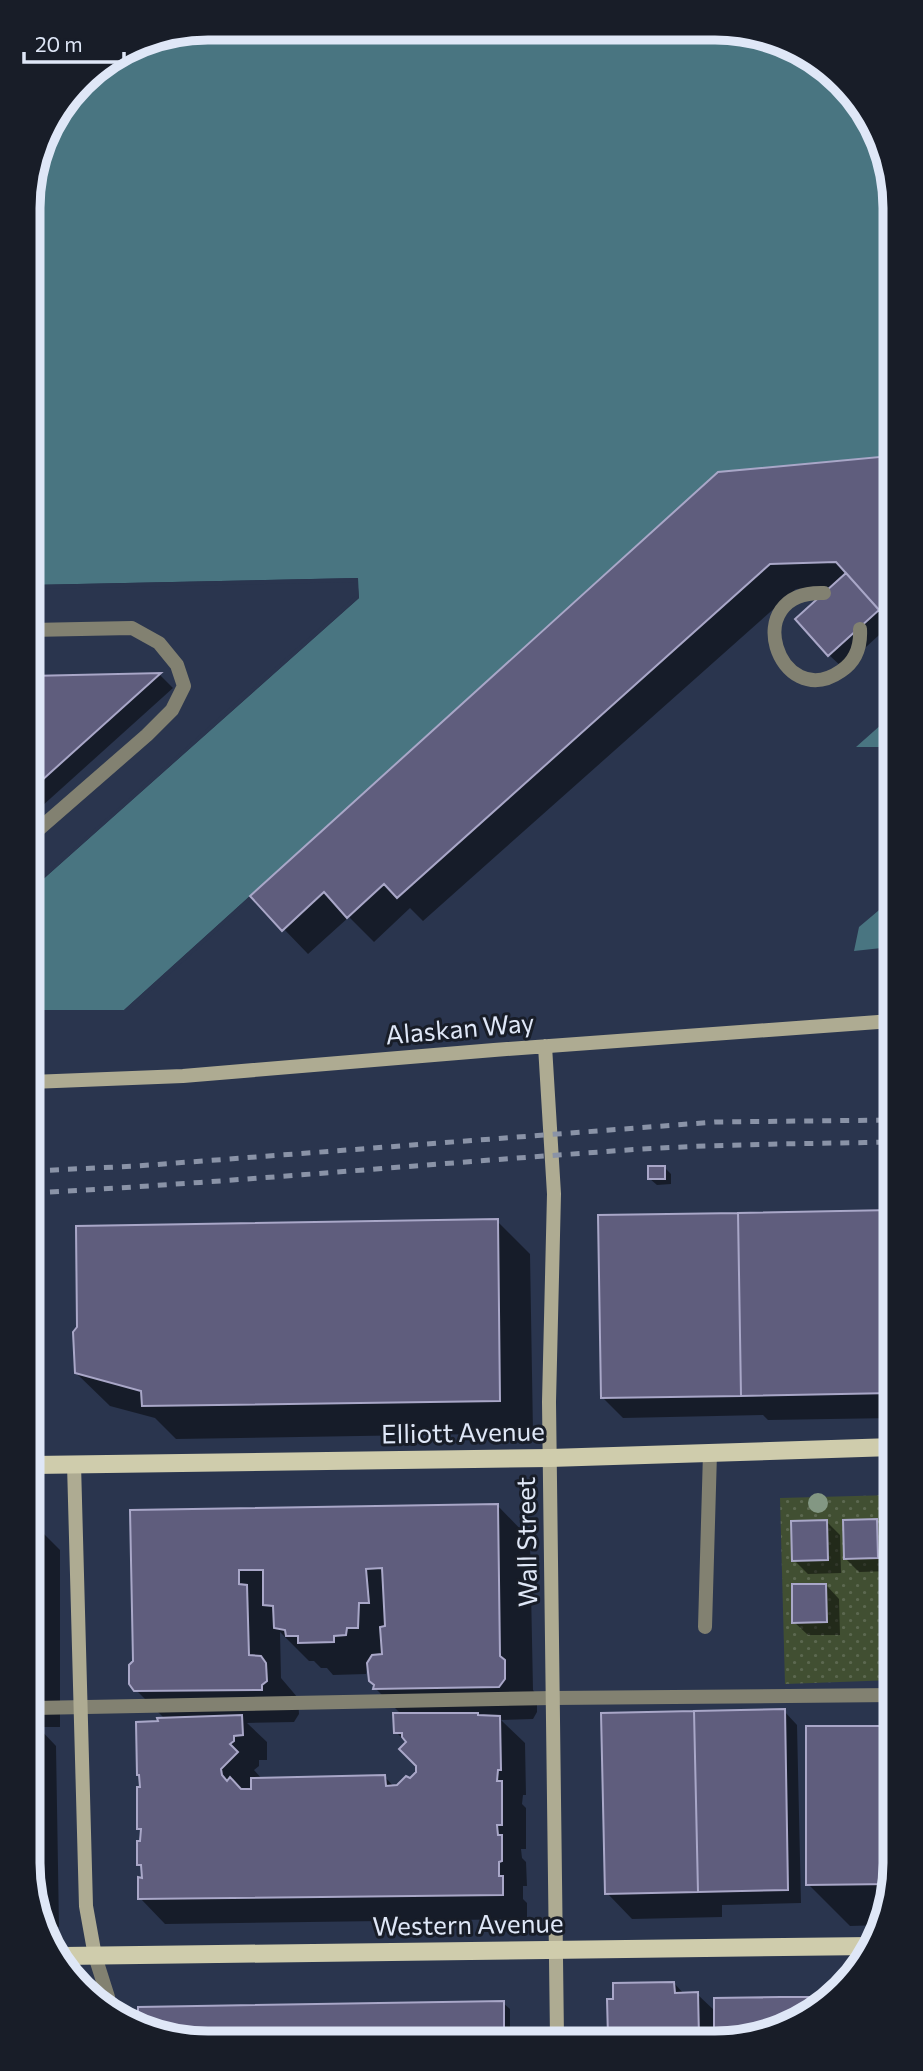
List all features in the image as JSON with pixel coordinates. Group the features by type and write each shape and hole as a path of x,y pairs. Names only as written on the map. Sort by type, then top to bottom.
{"main road":[{"name":"Elliott Avenue","path":"40,1465 550,1458 882,1447"},
{"name":"Western Avenue","path":"69,1956 860,1946"}],"street":[{"path":"824,593 799,596 790,601 777,619 773,635 780,660 788,668 807,678 824,679 839,673 854,658 859,648 860,629"},
{"path":"41,630 132,628 159,643 177,665 184,686 172,710 147,736 41,828"},
{"name":"Alaskan Way","path":"40,1083 183,1076 883,1022"},
{"name":"Wall Street","path":"545,1046 554,1195 550,1458 557,2031"},
{"path":"705,1627 710,1453"},
{"path":"74,1464 86,1912 95,1956 108,1997"},
{"path":"40,1708 553,1698 882,1695"}],"shaded area":[{"path":"209,40 714,40 747,43 768,49 808,69 825,82 841,98 860,125 870,144 881,187 883,457 718,472 124,1010 41,1010 41,881 359,598 357,578 41,585 41,198 46,165 53,144 63,124 82,98 115,69 144,53 176,43"},
{"path":"883,723 883,747 856,747"},
{"path":"883,907 883,948 854,951 859,927"},
{"path":"882,1495 882,1680 785,1684 780,1498"}],"pier":[{"path":"718,472 719,476 130,1010 124,1010"},
{"path":"358,578 359,598 41,881 41,877 355,596 355,582 41,589 41,585"}],"building":[{"path":"883,457 883,614 836,562 770,564 397,898 384,884 347,918 324,892 282,931 250,896 718,472"},
{"path":"846,573 879,610 828,656 795,619"},
{"path":"161,673 41,781 41,676"},
{"path":"648,1166 665,1166 665,1179 648,1179"},
{"path":"882,1210 882,1393 741,1396 738,1213"},
{"path":"738,1213 741,1396 601,1398 598,1215"},
{"path":"498,1219 500,1401 142,1406 141,1391 75,1373 73,1332 77,1327 76,1226"},
{"path":"498,1504 500,1656 505,1660 505,1679 499,1687 373,1689 367,1663 372,1655 382,1654 380,1627 385,1626 382,1568 366,1569 369,1603 359,1603 358,1628 347,1628 346,1635 334,1636 334,1642 298,1643 298,1636 286,1636 285,1630 274,1628 273,1606 263,1605 263,1570 239,1570 239,1584 247,1585 249,1655 261,1656 266,1663 267,1681 262,1685 262,1690 134,1691 129,1684 129,1665 133,1661 130,1510"},
{"path":"877,1519 878,1558 844,1559 843,1520"},
{"path":"827,1520 828,1560 792,1561 791,1521"},
{"path":"792,1584 826,1584 827,1622 792,1623"},
{"path":"785,1709 788,1890 698,1892 694,1711"},
{"path":"694,1711 698,1892 605,1894 601,1713"},
{"path":"393,1713 478,1713 500,1716 501,1770 498,1770 497,1781 502,1781 502,1825 497,1825 498,1835 502,1835 499,1876 503,1876 503,1895 138,1899 138,1877 142,1878 141,1865 137,1865 137,1841 140,1841 141,1829 137,1829 137,1787 140,1787 137,1775 136,1722 158,1721 157,1718 242,1715 243,1735 234,1736 234,1741 230,1744 238,1752 221,1769 227,1781 230,1777 241,1789 251,1789 251,1778 385,1775 386,1786 397,1785 406,1776 410,1778 416,1772 416,1766 399,1749 406,1742 402,1733 394,1733"},
{"path":"806,1726 882,1726 881,1884 806,1885"},
{"path":"674,1982 675,1993 698,1992 699,2031 608,2031 607,1999 613,1999 613,1983"},
{"path":"814,1997 768,2022 714,2031 714,1998"},
{"path":"504,2001 504,2031 209,2031 176,2028 155,2022 138,2015 138,2007"}],"railway":[{"path":"40,1171 137,1166 715,1122 882,1120"},
{"path":"40,1192 637,1149 882,1142"}]}
